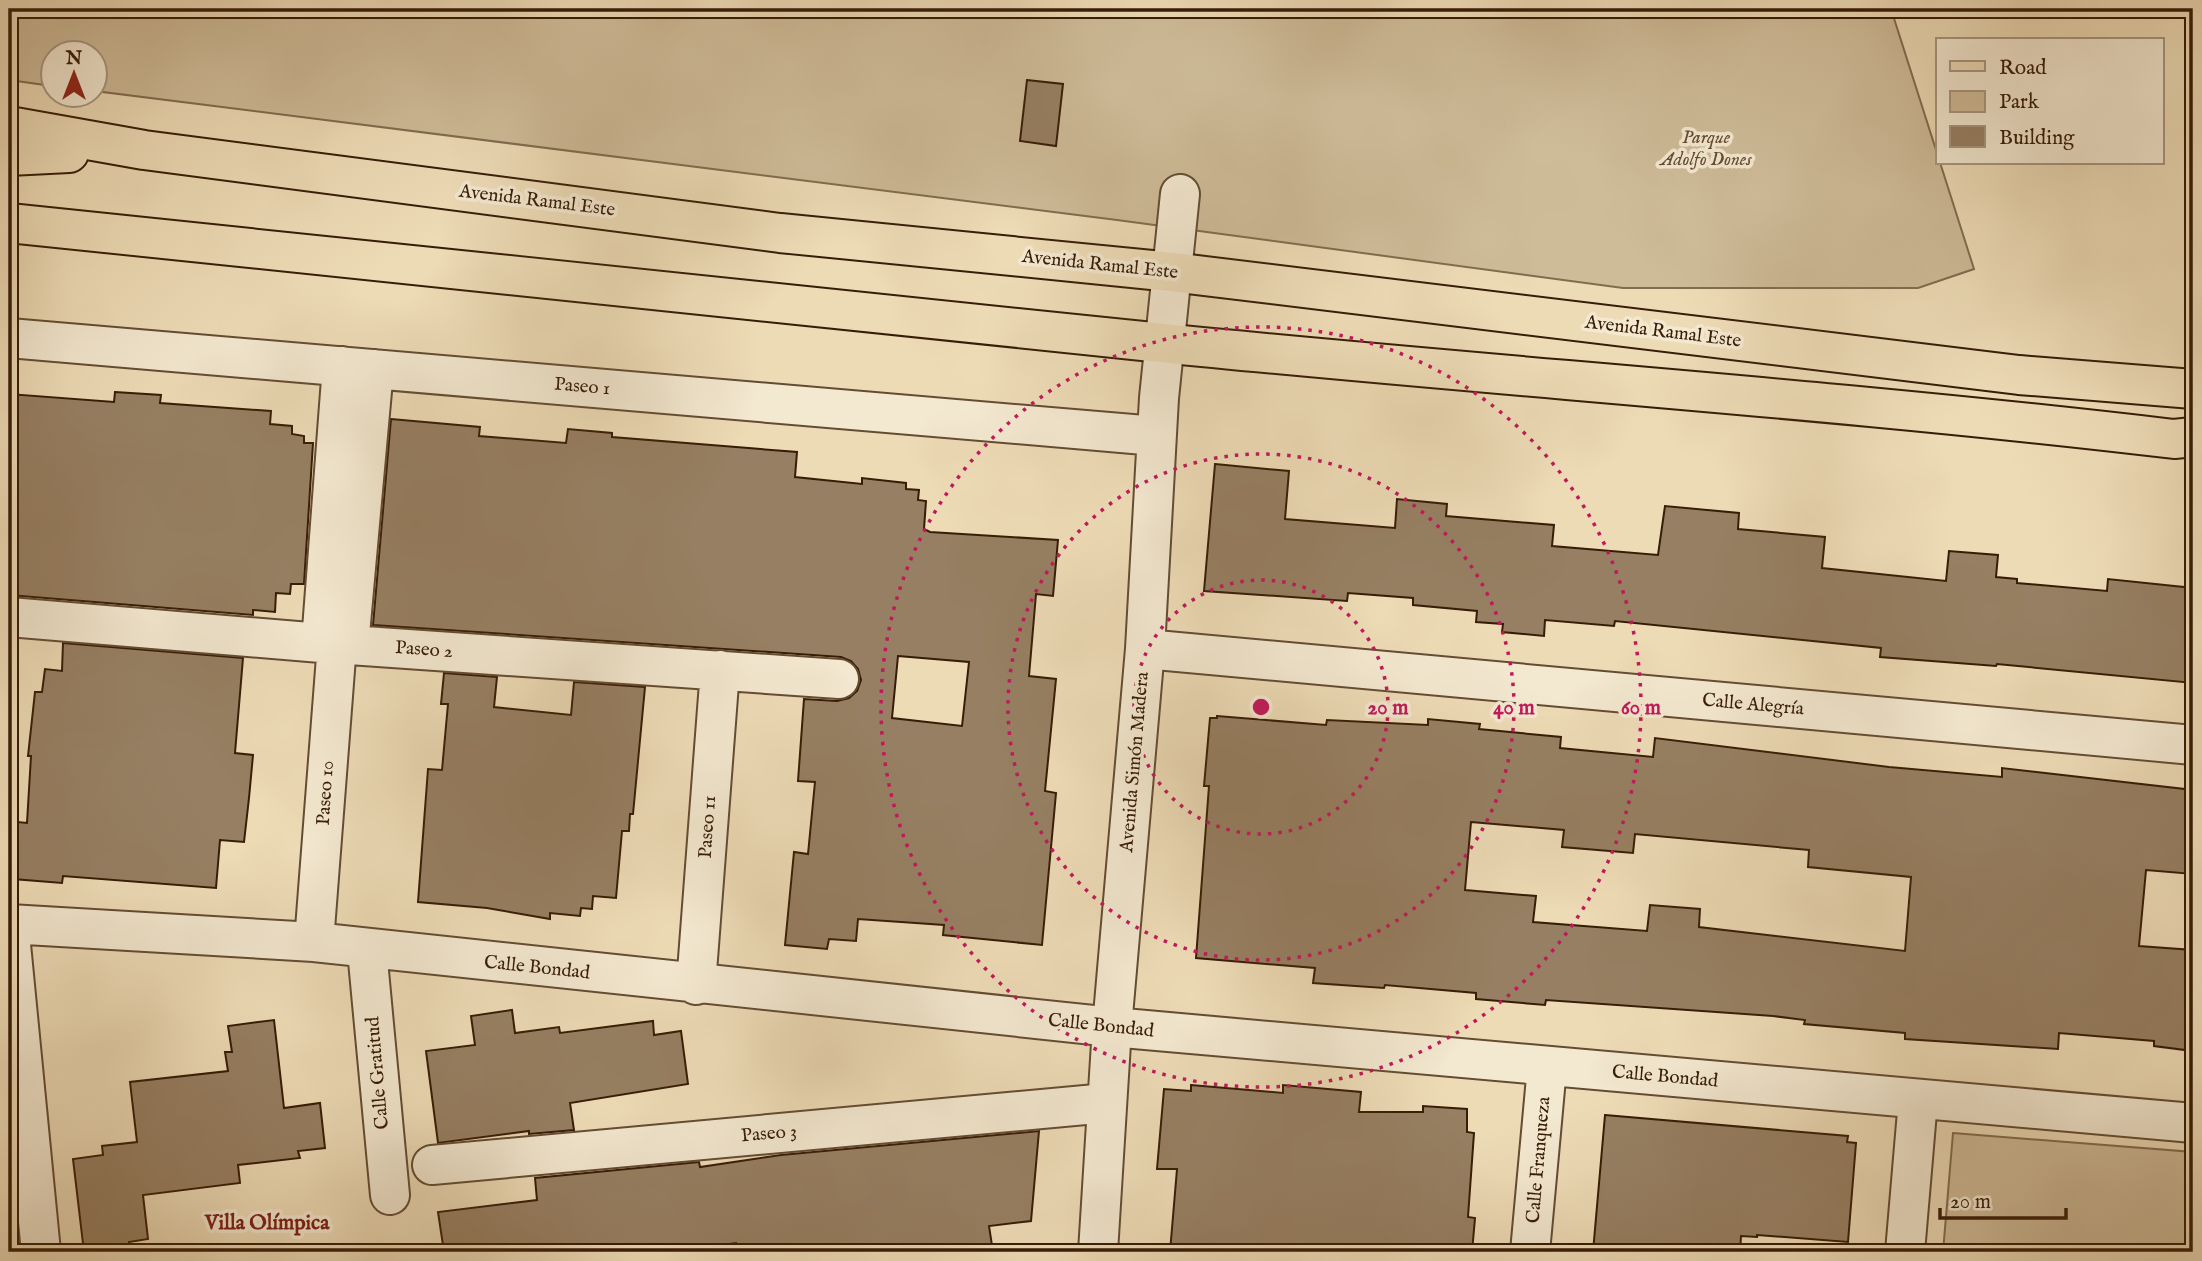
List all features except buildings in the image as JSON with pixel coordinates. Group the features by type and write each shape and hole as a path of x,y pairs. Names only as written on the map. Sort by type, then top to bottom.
{"main road":[{"name":"Avenida Ramal Este","path":"9,126 144,149 780,233 1172,272 2019,375 2193,389"},
{"path":"9,156 144,149"},
{"path":"9,223 561,277 1165,343 1960,413 2174,439 2193,437"}],"street":[{"name":"Avenida Simón Madera","path":"1098,1252 1112,1027 1145,649 1156,436 1180,194"},
{"name":"Paseo 1","path":"9,338 1156,436"},
{"name":"Paseo 10","path":"314,942 358,368"},
{"name":"Paseo 2","path":"9,617 336,644 839,679"},
{"name":"Calle Alegría","path":"1145,649 2193,746"},
{"name":"Paseo 11","path":"696,985 720,670"},
{"name":"Calle Bondad","path":"9,924 314,942 367,950 1112,1027 2193,1123"},
{"path":"9,924 22,1203 41,1252"},
{"name":"Calle Gratitud","path":"367,950 390,1195"},
{"name":"Calle Franqueza","path":"1531,1252 1547,1067"},
{"path":"1905,1252 1918,1100"},
{"name":"Paseo 3","path":"432,1165 1107,1103"}],"green space":[{"name":"Parque Adolfo Dones","path":"9,9 1891,9 1936,150 1936,164 1940,164 1974,269 1918,288 1623,288 1117,220 108,93 108,38 38,38 38,84 9,80"},
{"path":"1953,1133 2193,1152 2193,1252 1943,1252"}],"district":[{"name":"Villa Olímpica","path":"267,1223"}]}
